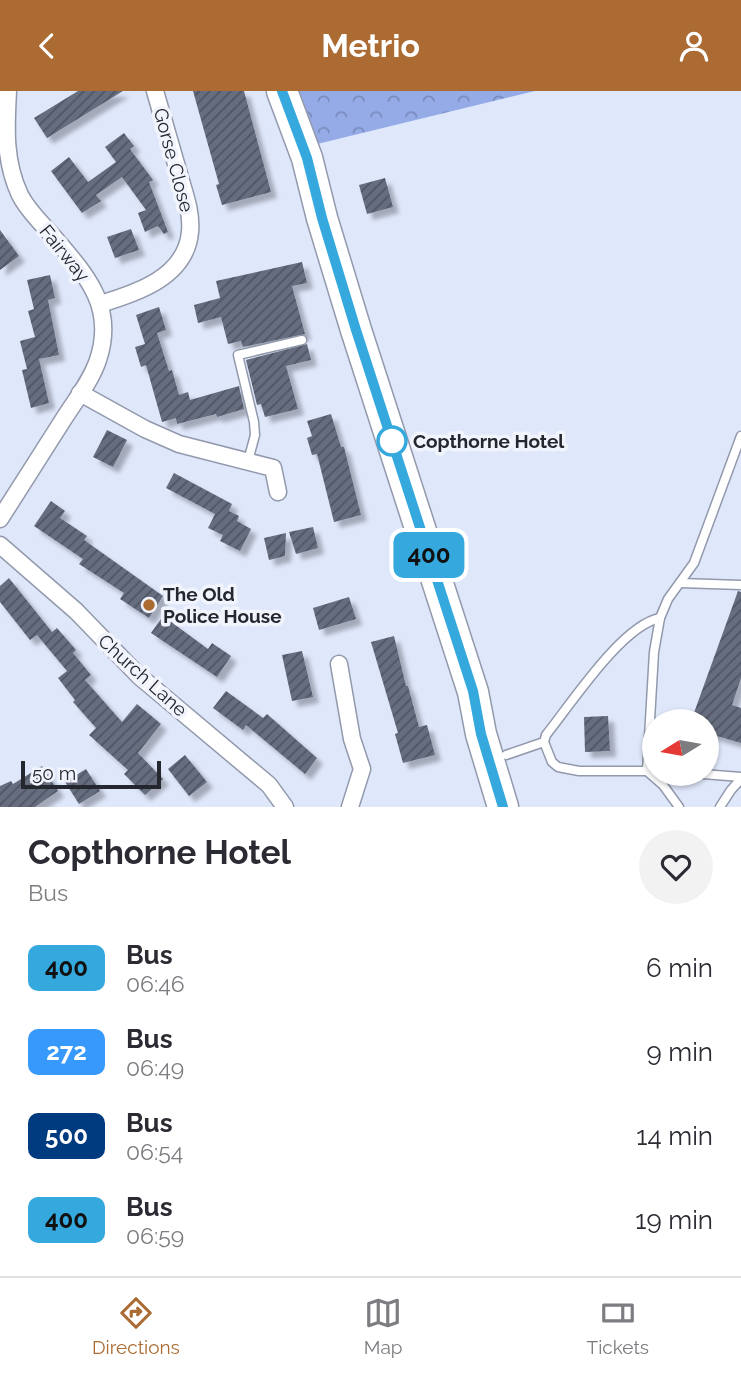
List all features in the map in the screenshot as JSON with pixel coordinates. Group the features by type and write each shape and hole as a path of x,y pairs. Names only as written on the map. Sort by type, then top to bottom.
{"highway":[{"path":"282,91 307,158 356,330 473,691 481,734 503,807"},
{"path":"473,691 496,727 525,807"}],"street":[{"name":"Fairway","path":"0,519 98,361 105,325 100,304 89,282 6,180 8,91"},
{"name":"Gorse Close","path":"100,304 132,294 158,279 174,268 187,248 189,209 155,91"},
{"path":"80,393 179,445 273,468 278,492"},
{"name":"Church Lane","path":"0,545 76,611 139,676 269,785 285,807"},
{"path":"339,664 336,690 362,769 350,807"}],"lane":[{"path":"248,461 255,435 254,422 238,355 302,340"},
{"path":"653,709 654,652 660,618 668,599 694,563 741,436"},
{"path":"680,583 741,585"},
{"path":"642,771 565,769 552,762 544,742 546,735 612,652 634,630 652,619 660,618"},
{"path":"506,755 544,742"},
{"path":"719,776 741,778"},
{"path":"720,807 741,778"},
{"path":"664,786 679,807"}],"green space":[{"path":"291,91 535,91 309,146"}],"building":[{"path":"78,91 123,91 47,138 34,118"},
{"path":"193,91 244,91 271,192 222,205 216,185 219,184"},
{"path":"124,133 134,146 130,149 153,180 149,182 168,232 164,234 158,226 145,232 138,213 146,210 122,177 96,195 101,201 82,213 51,171 69,157 88,182 116,162 105,147"},
{"path":"385,178 393,207 367,214 359,185"},
{"path":"131,229 139,250 115,258 107,237"},
{"path":"0,230 19,256 0,270"},
{"path":"302,262 307,283 292,286 305,334 243,347 241,341 228,344 221,317 198,323 194,305 220,298 216,281"},
{"path":"50,275 55,298 48,300 59,355 39,359 49,403 31,408 22,370 27,369 20,341 35,337 28,311 34,309 27,280"},
{"path":"159,307 166,330 157,333 179,395 188,392 190,400 239,386 244,409 177,424 176,418 162,422 146,365 141,367 135,347 145,344 136,315"},
{"path":"307,344 311,360 286,366 298,409 265,417 261,404 257,405 246,360"},
{"path":"331,414 341,447 344,447 361,515 334,522 317,454 312,455 307,438 312,436 307,421"},
{"path":"107,430 127,440 113,467 93,457"},
{"path":"174,473 232,504 229,511 239,516 237,521 251,529 240,551 220,541 223,535 208,528 215,514 166,488"},
{"path":"51,501 65,511 60,518 87,536 84,540 163,596 149,618 120,599 124,593 79,564 83,559 34,526"},
{"path":"313,527 318,548 296,554 289,532"},
{"path":"286,533 285,556 269,560 264,538"},
{"path":"9,578 52,632 57,628 76,650 73,653 91,675 85,680 122,722 137,704 161,724 138,753 163,779 145,795 124,774 128,770 89,735 96,728 73,702 75,700 58,678 67,671 37,635 30,640 0,602 0,586"},
{"path":"738,591 741,592 741,678 732,705 741,708 741,743 719,737 719,709 695,709"},
{"path":"349,597 356,619 319,630 313,608"},
{"path":"163,616 208,649 212,643 231,656 217,677 151,633"},
{"path":"394,636 419,727 427,725 435,755 403,763 395,734 398,733 371,642"},
{"path":"302,651 313,697 292,701 282,655"},
{"path":"226,691 263,718 267,714 317,758 305,774 246,725 243,730 213,708"},
{"path":"608,716 610,751 585,752 584,717"},
{"path":"185,755 207,782 189,796 168,769"},
{"path":"42,766 58,791 35,807 0,807 0,786 11,781 13,784"},
{"path":"86,769 100,791 79,804 65,782"}],"bus line":[{"name":"400","path":"282,91 307,158 356,330 473,691 481,734 503,807"}],"place":[{"name":"Copthorne Hotel","path":"392,441"},
{"name":"The Old Police House","path":"149,605"}]}
